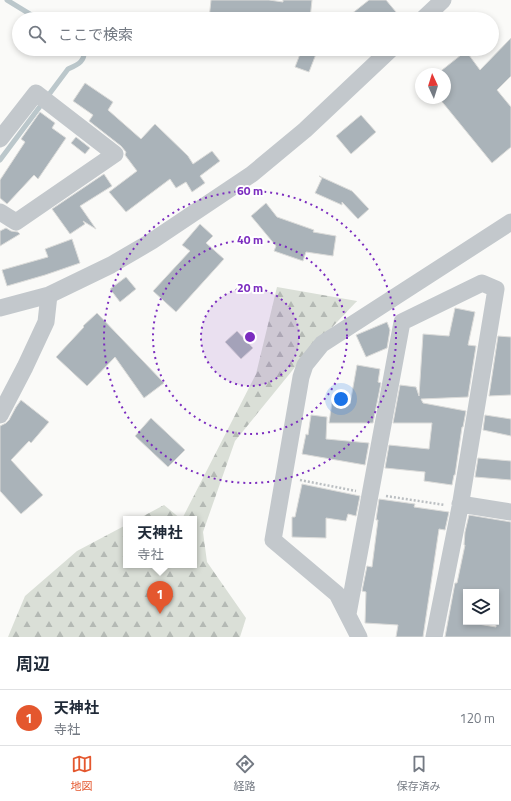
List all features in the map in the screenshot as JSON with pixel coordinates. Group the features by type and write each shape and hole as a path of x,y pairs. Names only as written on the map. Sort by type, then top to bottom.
{"street":[{"path":"430,12 443,0"},
{"path":"0,308 48,295 111,265 152,241 252,174 305,130 384,56"},
{"path":"0,139 36,93 115,154 16,222 0,212"},
{"path":"359,637 337,594 273,540 301,378 305,365 322,344 511,222"},
{"path":"348,614 402,322 482,283 496,289 460,504 434,637"},
{"path":"0,415 46,322 48,295"},
{"path":"460,504 511,512"}],"green space":[{"path":"277,287 357,301 300,361 235,441 203,532 207,562 246,618 240,637 8,637 25,596 77,551 123,527 123,568 197,568 197,516 184,516 256,374"},
{"path":"164,505 177,516 144,516"}],"building":[{"path":"211,0 269,0 283,2 283,0 312,0 311,12 210,12"},
{"path":"369,0 386,0 396,12 354,12"},
{"path":"511,38 511,76 497,90 511,107 511,147 492,163 444,104 451,104 451,68 445,68 460,56 470,56 480,70 494,56 499,56 499,50"},
{"path":"299,56 315,56 309,72 295,67"},
{"path":"85,83 113,102 108,110 141,139 155,124 188,156 193,164 212,151 220,161 200,176 205,183 192,192 186,182 176,188 170,179 126,212 109,192 137,171 125,155 126,152 121,146 89,121 93,115 73,101"},
{"path":"40,112 55,123 52,128 66,138 38,179 34,175 7,204 0,198 0,180 25,142 21,139"},
{"path":"361,115 376,132 351,154 336,136"},
{"path":"76,137 90,148 85,154 71,143"},
{"path":"104,174 112,186 80,206 96,229 83,221 85,224 70,234 52,209"},
{"path":"319,176 352,191 369,209 358,219 342,202 342,205 315,193 322,178"},
{"path":"266,203 277,217 314,230 313,232 336,236 333,256 306,252 303,261 274,251 276,246 251,216"},
{"path":"200,224 213,236 206,243 224,259 176,312 153,291 190,251 182,245"},
{"path":"6,228 20,234 0,246 0,231"},
{"path":"72,239 80,263 7,286 2,270 48,257 45,249"},
{"path":"126,277 136,289 120,302 110,289"},
{"path":"455,308 475,312 468,345 476,346 468,397 421,399 423,403 466,411 452,485 424,481 425,472 385,468 389,445 429,449 432,423 393,423 400,385 416,387 419,396 423,334 449,336"},
{"path":"97,313 164,383 144,398 115,357 87,386 56,357 84,327 83,326"},
{"path":"387,322 390,330 387,348 366,357 356,335"},
{"path":"237,331 253,348 241,359 225,342"},
{"path":"498,336 511,337 511,395 489,396"},
{"path":"357,365 380,369 378,382 381,383 373,423 329,423 332,402 350,404"},
{"path":"21,400 49,422 31,443 29,441 11,460 43,495 21,514 0,491 0,426 9,420"},
{"path":"311,415 327,417 326,439 369,443 365,465 302,454 306,434 308,435"},
{"path":"485,415 511,419 511,436 483,430"},
{"path":"151,418 185,450 168,467 135,436"},
{"path":"478,458 511,461 511,480 475,477"},
{"path":"302,484 360,496 356,516 348,514 346,521 326,518 326,538 292,537 292,517 295,517"},
{"path":"379,499 415,504 414,507 449,512 445,530 439,529 423,637 396,637 398,625 365,623 366,592 362,591 367,566 372,567"},
{"path":"469,515 511,522 511,637 445,637"}],"waterway":[{"path":"7,0 27,12"},
{"path":"0,160 68,69 78,64 84,56"}],"place":[{"name":"天神社","path":"160,614"}]}
